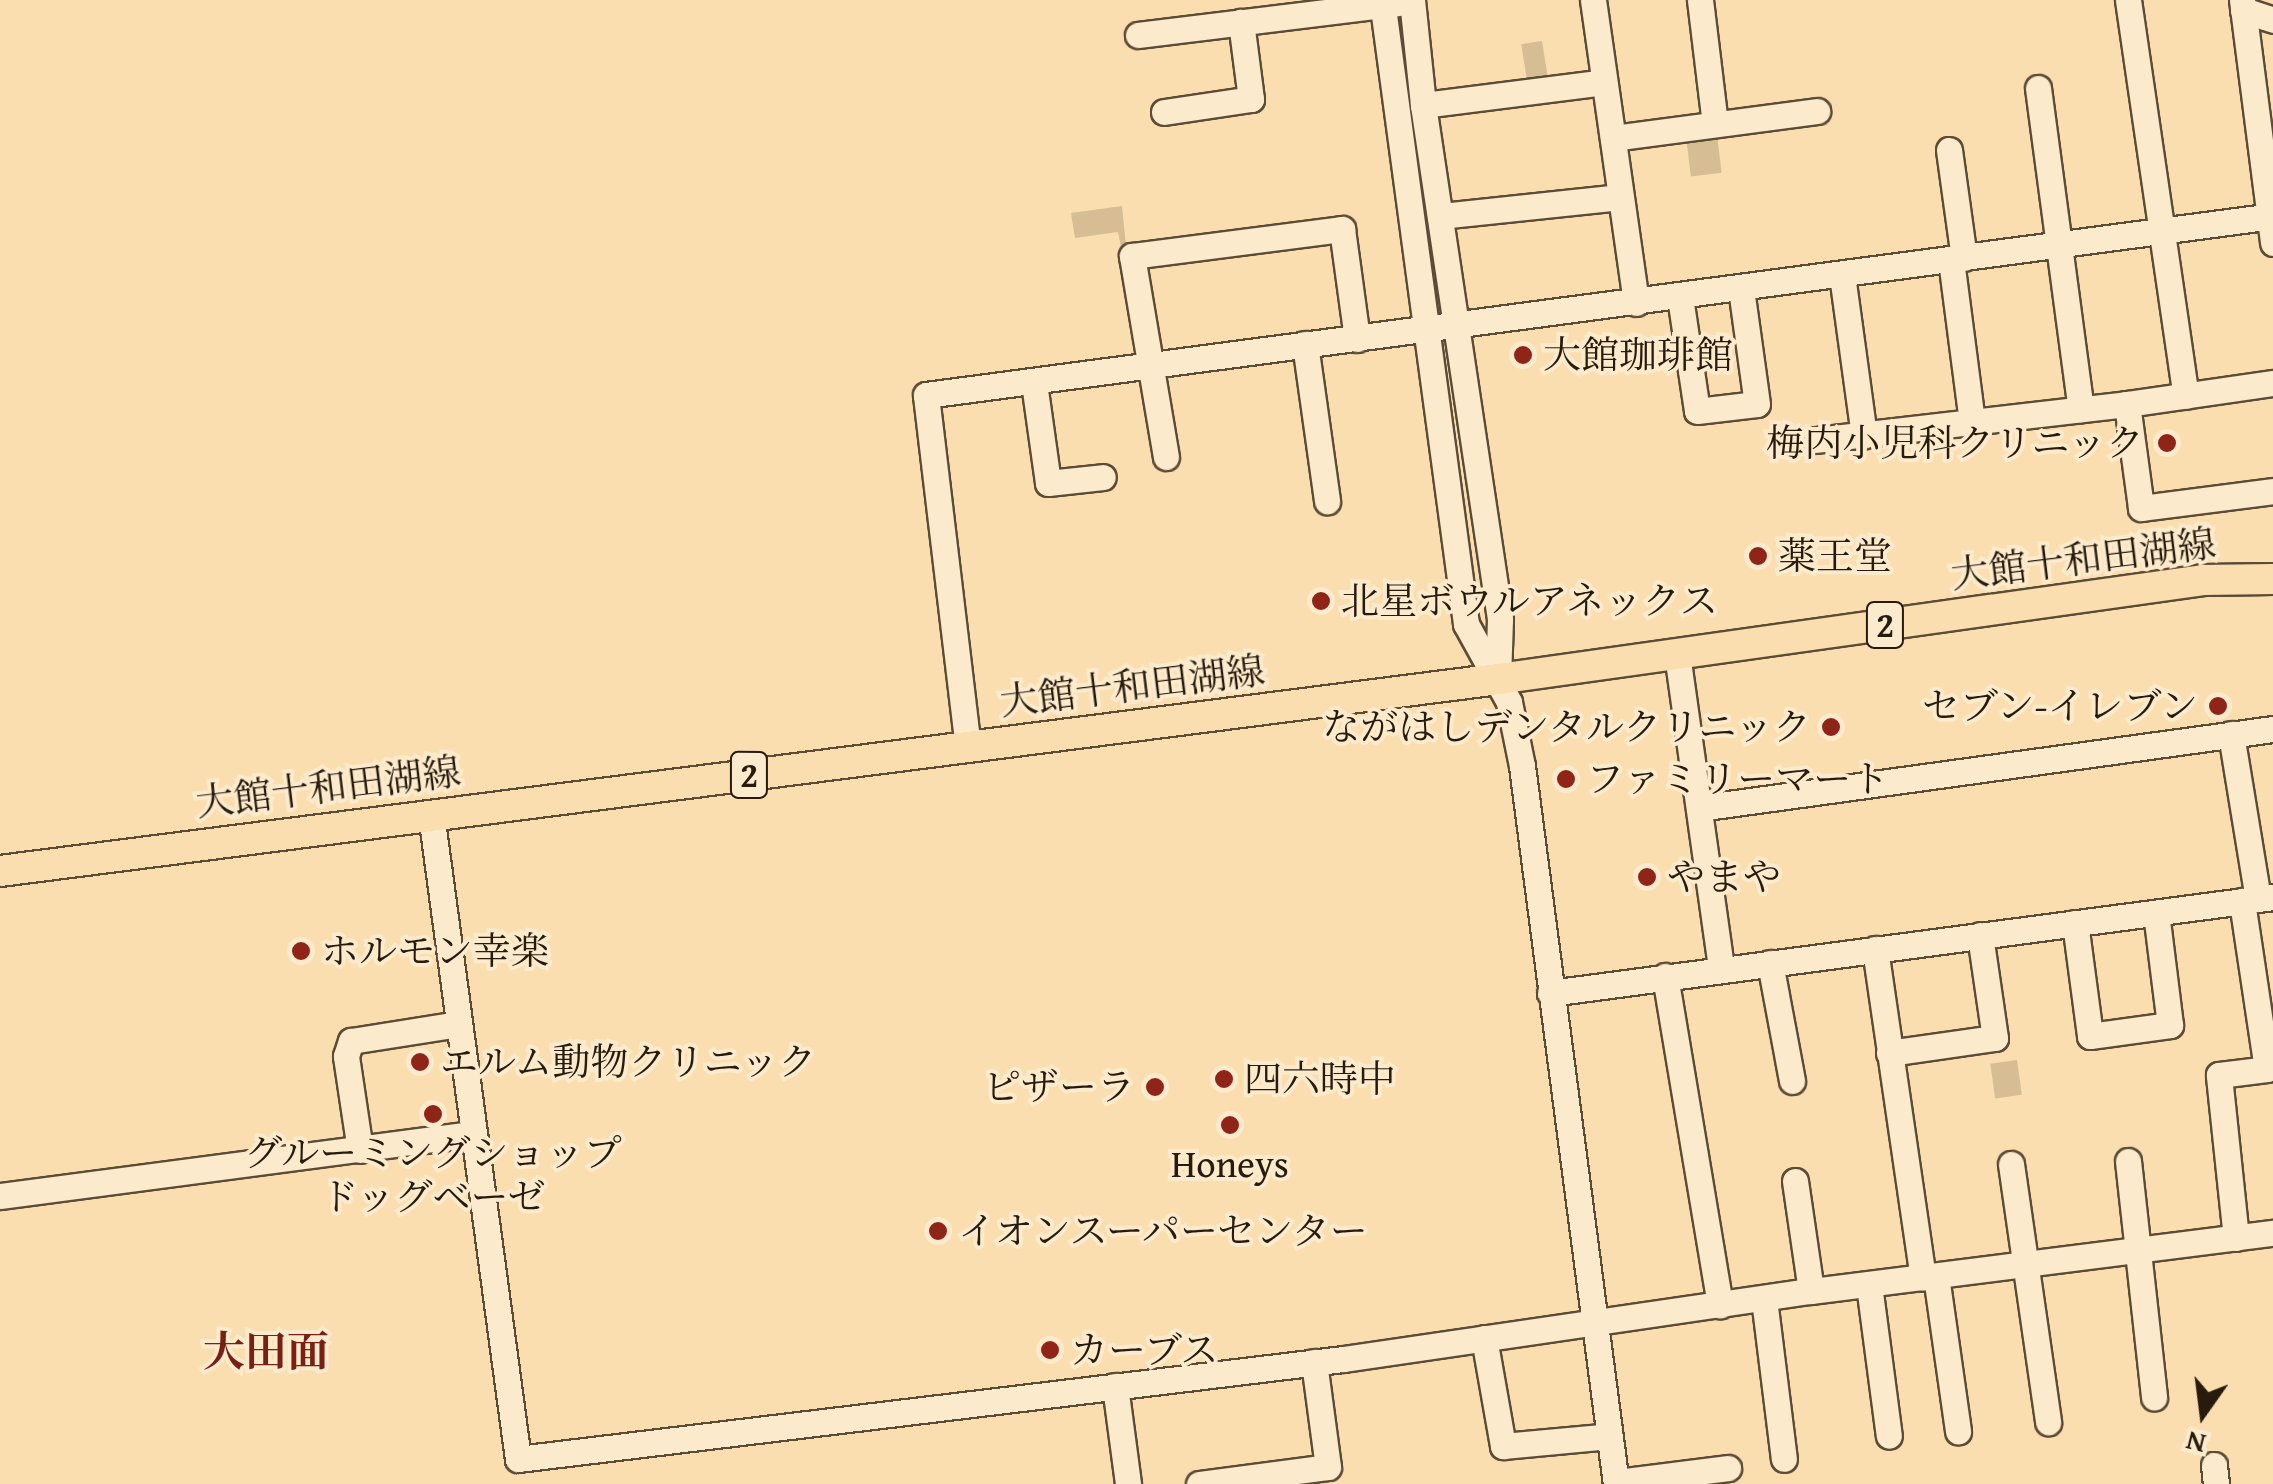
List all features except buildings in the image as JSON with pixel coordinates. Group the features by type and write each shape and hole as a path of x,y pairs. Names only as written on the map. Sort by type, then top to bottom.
{"main road":[{"name":"大館十和田湖線","path":"0,871 1498,679 2203,580 2273,578"}],"street":[{"path":"1138,35 1241,22 1277,8 1414,0 1423,105 1500,619 1498,679"},
{"path":"1593,0 1636,303"},
{"path":"1700,0 1715,124"},
{"path":"2128,0 2186,396"},
{"path":"1383,3 1466,624 1509,702 1522,766 1616,1483 1728,1468"},
{"path":"2242,5 2273,20"},
{"path":"2242,5 2265,122 2273,243"},
{"path":"1164,112 1251,99 1241,22"},
{"path":"1423,105 1604,82"},
{"path":"2038,88 2082,409"},
{"path":"1613,138 1818,111"},
{"path":"1949,150 1972,422"},
{"path":"1440,216 1620,197"},
{"path":"968,748 926,395 1305,344 1458,328 2271,216"},
{"path":"1166,457 1132,256 1342,229 1357,339"},
{"path":"1842,275 1864,435"},
{"path":"1680,297 1697,412 1757,404 1741,289"},
{"path":"1305,344 1327,501"},
{"path":"1034,383 1048,483 1103,478"},
{"path":"1816,440 2273,384"},
{"path":"2127,404 2141,508 2273,491"},
{"path":"1677,654 1721,969"},
{"path":"1699,808 2273,728"},
{"path":"2231,734 2258,899 2267,1069 2218,1075 2236,1238"},
{"path":"431,814 518,1459 1314,1362 1811,1291 2023,1268 2273,1233"},
{"path":"1550,993 2258,899"},
{"path":"2074,923 2090,1036 2170,1025 2156,914"},
{"path":"1889,1053 1994,1038 1980,936"},
{"path":"1875,950 1889,1053 1958,1431"},
{"path":"1770,963 1792,1081"},
{"path":"1665,976 1720,1305"},
{"path":"360,1150 346,1056 351,1041 458,1024"},
{"path":"0,1196 473,1134"},
{"path":"2128,1161 2154,1398"},
{"path":"2011,1164 2048,1422"},
{"path":"1795,1180 1811,1291"},
{"path":"1869,1285 1888,1436"},
{"path":"1764,1298 1784,1458"},
{"path":"1484,1338 1503,1446 1610,1436"},
{"path":"1199,1484 1328,1467 1314,1362"},
{"path":"1115,1386 1128,1484"}],"shaded area":[{"path":"1542,41 1548,81 1528,84 1521,44"},
{"path":"1717,135 1722,173 1691,176 1686,139"},
{"path":"1122,206 1126,246 1121,247 1118,232 1075,238 1071,213"},
{"path":"2017,1060 2022,1095 1995,1098 1990,1064"}],"place":[{"name":"大館珈琲館","path":"1523,355"},
{"name":"梅内小児科クリニック","path":"2167,443"},
{"name":"薬王堂","path":"1758,556"},
{"name":"北星ボウルアネックス","path":"1321,601"},
{"name":"セブン-イレブン","path":"2218,706"},
{"name":"ながはしデンタルクリニック","path":"1831,727"},
{"name":"ファミリーマート","path":"1566,779"},
{"name":"やまや","path":"1647,877"},
{"name":"ホルモン幸楽","path":"301,951"},
{"name":"エルム動物クリニック","path":"420,1062"},
{"name":"四六時中","path":"1224,1079"},
{"name":"ピザーラ","path":"1155,1087"},
{"name":"グルーミングショップ ドッグベーゼ","path":"433,1114"},
{"name":"Honeys","path":"1230,1125"},
{"name":"イオンスーパーセンター","path":"938,1231"},
{"name":"カーブス","path":"1050,1350"}],"district":[{"name":"大田面","path":"266,1351"}]}
